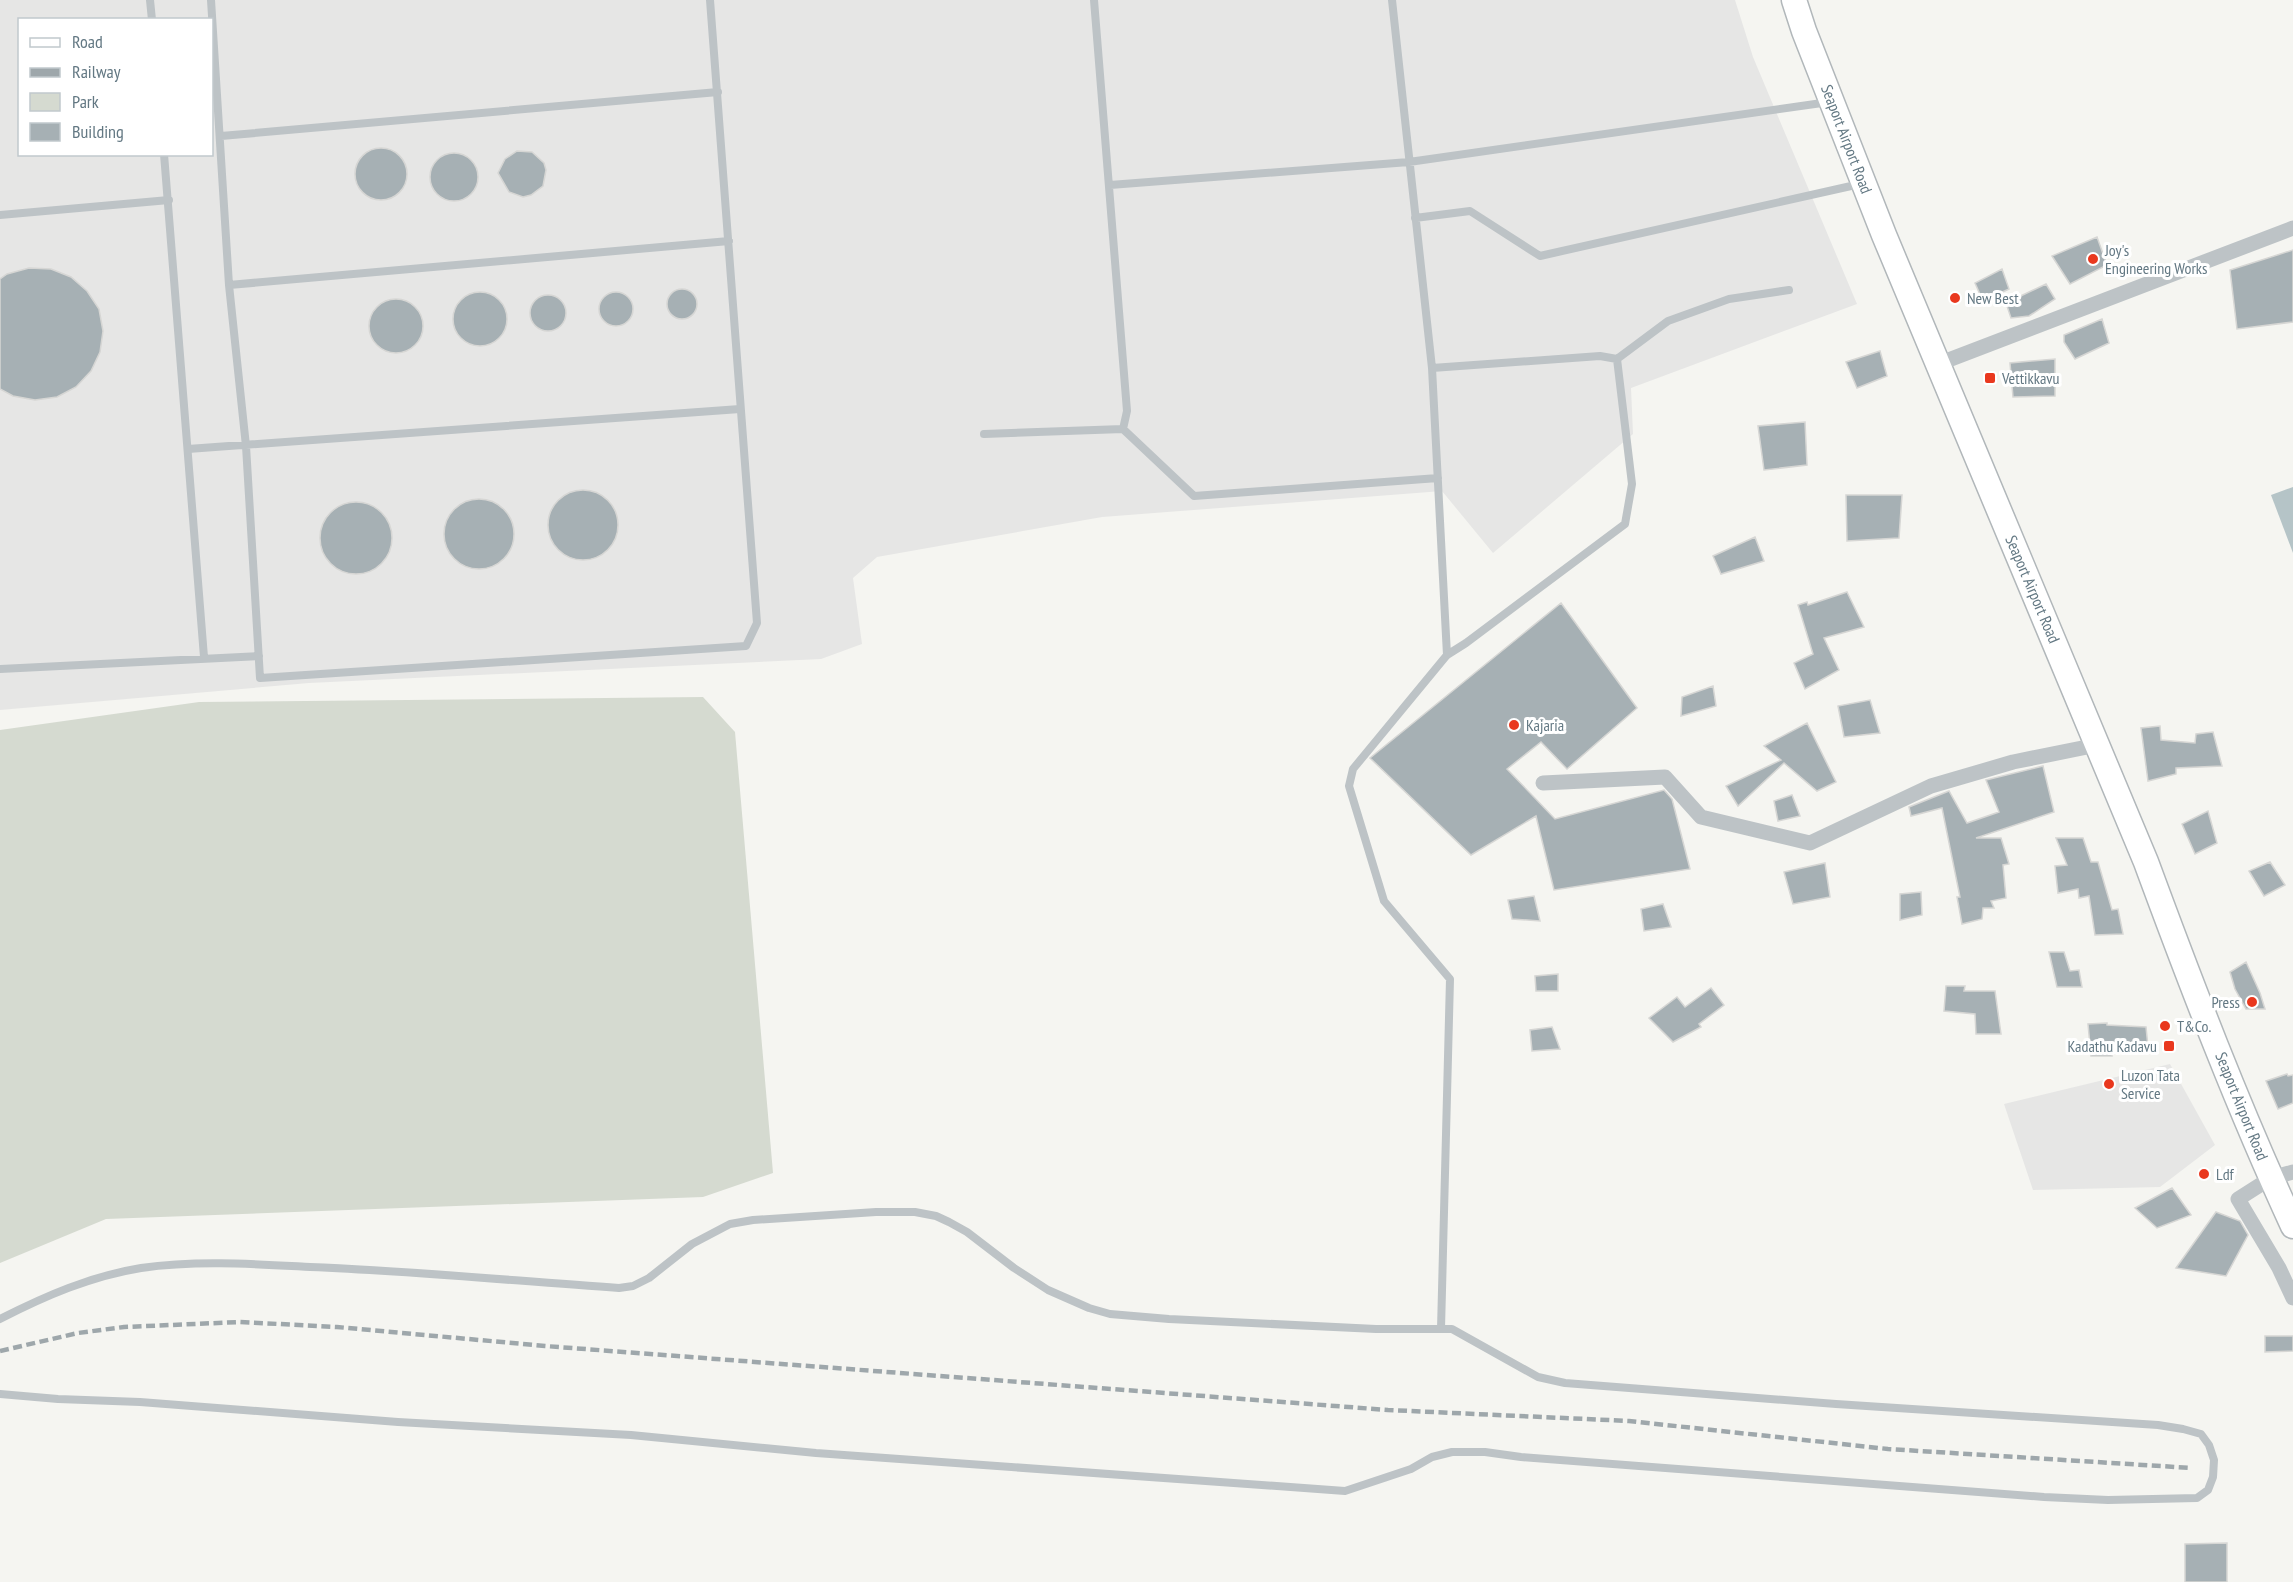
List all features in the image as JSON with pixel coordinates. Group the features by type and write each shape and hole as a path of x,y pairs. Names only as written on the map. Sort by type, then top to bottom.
{"main road":[{"name":"Seaport Airport Road","path":"1794,0 1864,183 1938,364 2097,745 2282,1175 2293,1226"}],"street":[{"path":"1938,364 2293,228"},
{"path":"1543,783 1665,777 1701,817 1810,843 1931,786 2013,762 2097,745"},
{"path":"2282,1175 2238,1199 2279,1268 2293,1298"}],"lane":[{"path":"150,0 152,18"},
{"path":"211,0 212,18"},
{"path":"213,27 229,285 246,446 260,678 747,646 757,623 710,0"},
{"path":"1094,0 1127,411 1123,429"},
{"path":"1392,0 1432,368 1447,655"},
{"path":"221,136 717,92"},
{"path":"1110,185 1409,162 1833,102"},
{"path":"164,156 204,657"},
{"path":"1415,218 1470,211 1540,256 1864,183"},
{"path":"0,215 169,200"},
{"path":"229,285 729,241"},
{"path":"1432,368 1600,356 1617,359 1668,321 1729,299 1789,290"},
{"path":"1441,1329 1450,979 1384,901 1349,786 1353,770 1447,655 1625,524 1632,484 1617,359"},
{"path":"188,449 740,409"},
{"path":"984,434 1123,429 1194,496 1438,478"},
{"path":"0,669 259,656"},
{"path":"0,1319 46,1296 79,1284 141,1268 204,1263 336,1268 619,1288 633,1286 649,1278 692,1244 730,1224 753,1220 894,1212 936,1216 949,1222 968,1232 1006,1262 1048,1290 1071,1302 1110,1314 1376,1329 1452,1329 1538,1377 1565,1383 2183,1428 2201,1434 2209,1444 2214,1460 2213,1477 2208,1490 2197,1498 2108,1500 1791,1479 1521,1457 1485,1452 1452,1452 1432,1457 1411,1469 1345,1491 911,1458 816,1453 631,1436 0,1394"}],"shaded area":[{"path":"0,0 1735,0 1753,57 1857,304 1631,388 1633,434 1493,553 1442,491 1102,517 877,557 853,578 862,644 821,659 309,683 0,710"},
{"path":"2293,487 2293,553 2271,495"},
{"path":"2170,1064 2215,1145 2160,1187 2033,1190 2004,1104"}],"green space":[{"path":"703,697 735,732 773,1173 703,1197 106,1219 0,1263 0,730 199,702"}],"building":[{"path":"376,148 386,148 400,155 407,174 400,193 386,200 376,200 366,196 359,189 355,179 355,169 359,159 366,152"},
{"path":"517,151 532,152 544,163 546,170 543,186 531,195 523,197 509,192 498,173 505,159"},
{"path":"454,153 471,160 478,177 471,194 454,201 437,194 430,177 437,160"},
{"path":"2097,237 2107,265 2070,284 2052,256"},
{"path":"2293,250 2293,322 2237,329 2230,270"},
{"path":"29,268 51,269 71,277 87,291 99,309 103,331 100,352 91,371 76,387 57,397 35,400 13,396 0,389 0,279 7,274"},
{"path":"2002,269 2009,289 1983,301 1975,283"},
{"path":"2046,284 2055,299 2029,316 2011,318 2006,303"},
{"path":"682,289 693,293 697,304 693,315 682,319 671,315 667,304 671,293"},
{"path":"480,292 490,294 499,300 505,309 507,319 505,329 499,338 490,344 480,346 470,344 461,338 455,329 453,319 455,309 461,300 470,294"},
{"path":"616,292 628,297 633,309 628,321 616,326 604,321 599,309 604,297"},
{"path":"548,295 561,300 566,313 561,326 548,331 535,326 530,313 535,300"},
{"path":"391,299 401,299 411,303 419,311 423,326 419,341 411,349 401,353 391,353 381,349 373,341 369,331 369,321 373,311 381,303"},
{"path":"2102,319 2109,343 2075,359 2064,342 2064,335"},
{"path":"1880,351 1887,376 1857,388 1846,362"},
{"path":"2055,359 2055,396 2013,397 2010,363"},
{"path":"1805,422 1807,465 1764,470 1758,426"},
{"path":"583,490 602,496 612,506 618,525 612,544 602,554 583,560 564,554 554,544 548,525 554,506 564,496"},
{"path":"1846,495 1902,495 1899,538 1847,541"},
{"path":"479,499 492,502 504,509 511,521 514,534 511,547 504,559 492,566 479,569 466,566 454,559 447,547 444,534 447,521 454,509 466,502"},
{"path":"356,502 370,505 382,512 389,524 392,538 389,552 382,564 370,571 356,574 342,571 330,564 323,552 320,538 323,524 330,512 342,505"},
{"path":"1755,537 1764,561 1721,574 1713,556"},
{"path":"1847,592 1864,627 1824,638 1839,670 1805,689 1794,663 1813,654 1798,605 1807,602 1808,605"},
{"name":"Kajaria","path":"1561,603 1637,708 1567,769 1541,742 1507,769 1555,819 1664,790 1672,799 1690,869 1554,890 1536,816 1471,855 1370,758"},
{"path":"1713,686 1716,706 1681,716 1682,697"},
{"path":"1870,700 1880,733 1844,737 1838,706"},
{"path":"1807,723 1836,782 1817,791 1784,763 1738,806 1726,786 1781,760 1764,746"},
{"path":"2160,726 2161,740 2195,743 2196,734 2213,732 2222,766 2176,768 2176,774 2148,781 2141,728"},
{"path":"2043,766 2054,812 1976,838 2001,838 2009,864 2003,865 2006,898 1991,901 1994,908 1983,908 1982,919 1962,924 1957,897 1960,897 1942,808 1911,816 1909,807 1949,791 1967,823 1999,812 1986,780"},
{"path":"1792,795 1800,816 1778,821 1774,801"},
{"path":"2208,811 2217,843 2195,854 2182,824"},
{"path":"2056,838 2083,838 2091,862 2098,862 2112,910 2118,909 2123,934 2095,935 2089,896 2079,898 2078,889 2058,893 2055,866 2067,865"},
{"path":"2270,862 2285,885 2264,896 2249,871"},
{"path":"1825,863 1830,897 1793,904 1784,872"},
{"path":"1921,892 1922,915 1900,920 1900,894"},
{"path":"1534,896 1540,921 1512,919 1508,900"},
{"path":"1663,904 1671,927 1644,931 1641,909"},
{"path":"2049,952 2064,952 2070,971 2079,970 2082,987 2057,987"},
{"path":"2246,962 2265,1009 2246,1009 2235,989 2230,972"},
{"path":"1558,974 1558,991 1536,991 1535,976"},
{"path":"1946,986 1965,986 1964,991 1995,991 2001,1034 1976,1034 1975,1014 1944,1011"},
{"path":"1711,988 1724,1005 1699,1024 1701,1027 1673,1042 1649,1018 1677,997 1685,1007"},
{"path":"2107,1023 2107,1025 2146,1027 2148,1047 2111,1047 2112,1056 2091,1056 2088,1024"},
{"path":"1552,1027 1560,1049 1532,1051 1530,1030"},
{"path":"2287,1074 2288,1076 2293,1075 2293,1103 2278,1109 2266,1081"},
{"path":"2172,1188 2191,1215 2157,1228 2135,1208"},
{"path":"2216,1212 2240,1221 2248,1235 2226,1276 2176,1268"},
{"path":"2265,1336 2293,1336 2293,1351 2265,1352"},
{"path":"2227,1543 2227,1582 2185,1582 2185,1544"}],"railway":[{"path":"0,1351 78,1333 124,1327 240,1322 337,1327 545,1346 1388,1410 1629,1421 1888,1449 2192,1468"}],"place":[{"name":"Joy's Engineering Works","path":"2093,259"},
{"name":"New Best","path":"1955,298"},
{"name":"Vettikkavu","path":"1990,378"},
{"name":"Kajaria","path":"1514,725"},
{"name":"Press","path":"2252,1002"},
{"name":"T&Co.","path":"2165,1026"},
{"name":"Kadathu Kadavu","path":"2169,1046"},
{"name":"Luzon Tata Service","path":"2109,1084"},
{"name":"Ldf","path":"2204,1174"}]}
